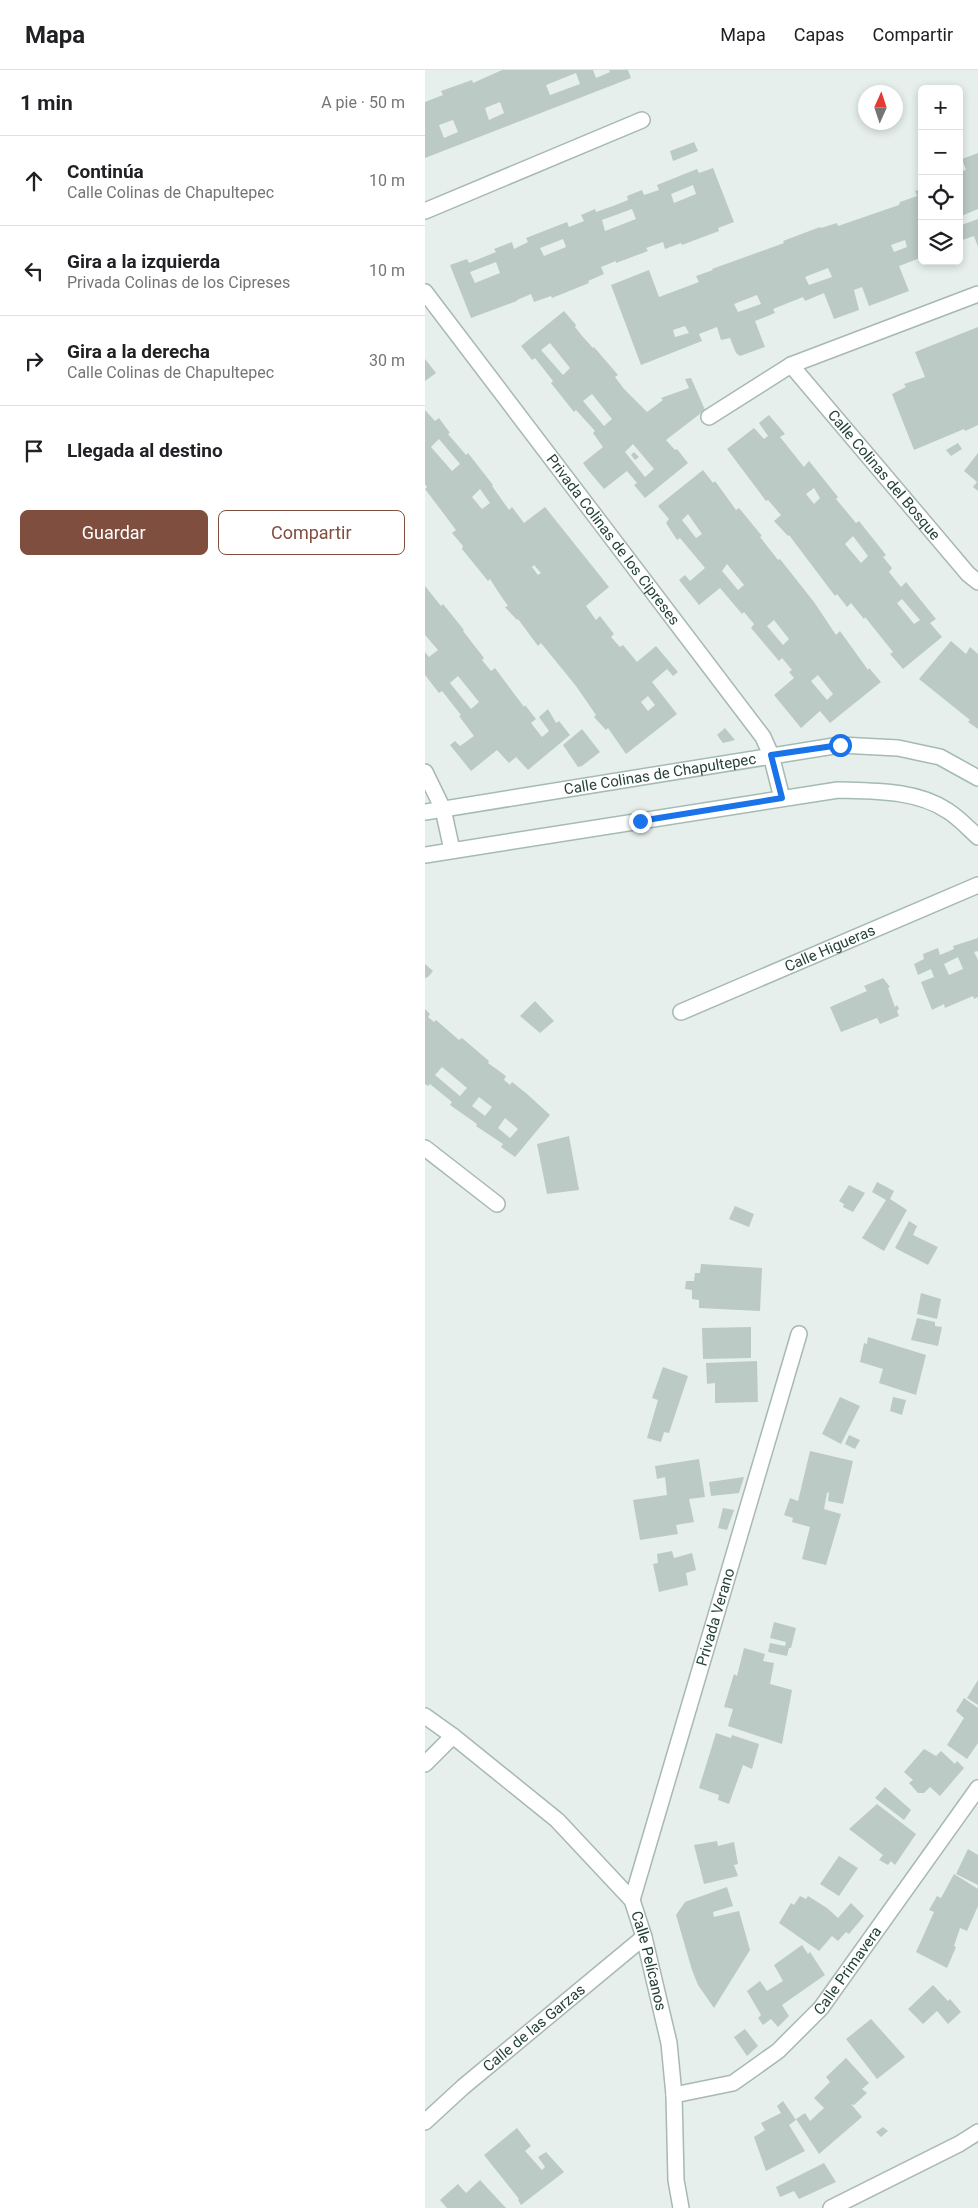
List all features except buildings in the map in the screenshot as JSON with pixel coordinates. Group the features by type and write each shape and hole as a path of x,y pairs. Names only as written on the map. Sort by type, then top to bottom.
{"street":[{"path":"425,211 642,120"},
{"name":"Privada Colinas de los Cipreses","path":"425,292 763,737 771,755 782,798"},
{"path":"709,417 791,365 978,294"},
{"name":"Calle Colinas del Bosque","path":"791,365 962,566 978,582"},
{"name":"Calle Colinas de Chapultepec","path":"425,812 840,745 898,748 940,757 978,778"},
{"path":"425,772 443,810 452,850"},
{"path":"425,855 838,790 889,792 923,799 948,810 978,837"},
{"name":"Calle Higueras","path":"681,1012 978,884"},
{"path":"425,1148 497,1204"},
{"name":"Privada Verano","path":"632,1900 799,1334"},
{"name":"Calle Pelícanos","path":"425,1716 453,1736 557,1820 632,1900 669,2043 674,2095 676,2180 681,2208"},
{"path":"425,1764 453,1736"},
{"name":"Calle Primavera","path":"674,2095 733,2083 778,2051 821,2008 978,1788"},
{"name":"Calle de las Garzas","path":"425,2122 463,2087 643,1937"},
{"path":"831,2208 959,2144 978,2132"}],"route":[{"path":"640,821 782,798 771,755 840,745"}]}
